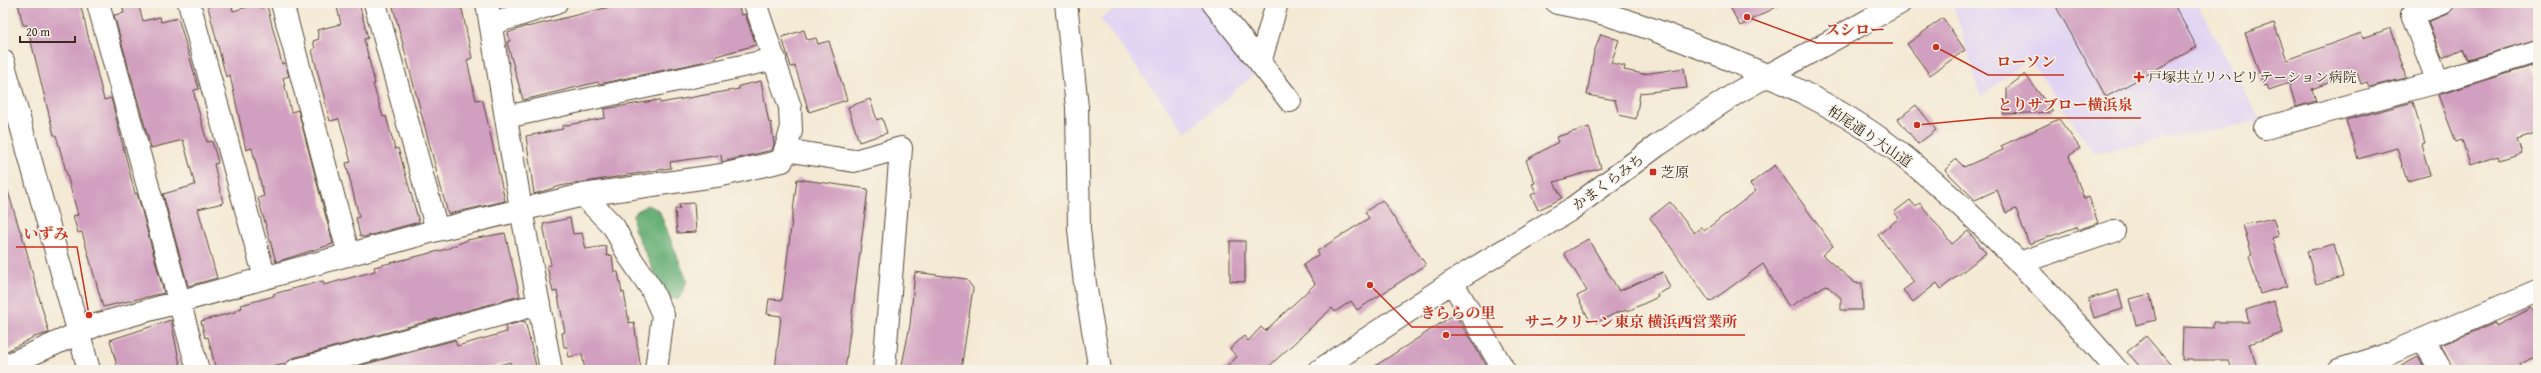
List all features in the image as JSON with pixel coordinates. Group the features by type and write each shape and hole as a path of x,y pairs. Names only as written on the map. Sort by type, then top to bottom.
{"street":[{"path":"98,3 178,303 198,370"},
{"path":"189,3 265,278"},
{"path":"282,3 349,255"},
{"path":"375,3 437,230"},
{"path":"551,370 520,209 489,13 556,3"},
{"path":"3,367 78,332 99,324 437,230 583,195 722,175 782,161 791,131 790,107 755,3"},
{"path":"1066,3 1077,107 1079,229 1085,284 1100,370"},
{"path":"1213,3 1290,102"},
{"path":"1260,63 1277,3"},
{"name":"柏尾通り大山道","path":"1557,3 1636,23 1767,76 1842,114 1906,158 2019,263 2117,370"},
{"name":"かまくらみち","path":"1320,370 1452,282 1570,210 1658,145 1767,76 1900,3"},
{"path":"2438,82 2412,15 2442,3"},
{"path":"2265,128 2438,82 2538,51"},
{"path":"506,117 775,59"},
{"path":"3,61 89,370"},
{"path":"785,150 854,161 901,148 884,370"},
{"path":"583,195 614,227 629,256 651,288 663,315 656,370"},
{"path":"2019,263 2114,231"},
{"path":"1452,282 1504,370"},
{"path":"2339,370 2387,363 2423,340 2538,291"},
{"path":"296,370 539,304"},
{"path":"2423,340 2441,370"}],"shaded area":[{"path":"1127,3 1203,3 1258,71 1186,133 1100,18"},
{"name":"戸塚共立リハビリテーション病院","path":"1953,3 2197,3 2260,121 2094,153 2028,58 1981,97"}],"green space":[{"path":"647,205 659,210 687,281 679,299 666,298 634,229 633,214"}],"building":[{"path":"18,3 80,3 104,100 111,98 135,194 137,193 164,293 103,307 82,232 78,233 73,216 78,215 56,135 54,135 27,25 23,25"},
{"path":"122,3 138,3 143,21 160,17 161,22 178,18 199,89 194,90 195,98 207,142 212,141 218,163 214,164 223,203 198,209 217,278 188,286 163,194 195,185 183,140 151,148 114,15 124,13"},
{"path":"207,3 231,3 233,11 259,4 260,8 267,6 282,64 285,63 289,76 283,78 291,112 298,110 333,244 276,262 258,198 264,196 252,148 246,150 230,75 226,77"},
{"path":"336,3 359,3 368,38 364,39 375,84 373,84 383,117 386,116 395,149 398,148 419,222 364,237 360,236 356,218 359,217 346,163 351,162 339,119 330,121 312,50 315,49 313,41 319,39 317,30 341,24"},
{"path":"392,3 459,3 460,9 462,9 472,58 467,60 476,100 481,99 483,101 505,201 448,214"},
{"path":"626,3 738,3 741,15 745,14 756,45 716,56 716,59 599,84 598,82 523,100 507,42 510,41 508,33 527,26"},
{"path":"1728,3 1784,3 1740,26"},
{"path":"2054,3 2173,3 2197,47 2106,97"},
{"path":"2454,3 2538,3 2538,39 2467,60 2462,49 2442,58 2428,22 2447,14 2452,10"},
{"path":"1943,18 1965,50 1930,75 1907,44"},
{"path":"2274,23 2287,60 2361,33 2363,38 2391,28 2406,78 2369,87 2367,82 2361,84 2357,72 2312,89 2316,101 2296,107 2289,83 2269,90 2267,85 2264,86 2245,33"},
{"path":"804,30 807,40 816,38 818,44 829,41 847,100 809,112 795,66 791,67 782,37"},
{"path":"1601,34 1619,40 1611,63 1625,66 1624,70 1643,74 1684,68 1687,88 1640,93 1636,119 1619,115 1615,100 1587,95 1594,52"},
{"path":"2532,66 2534,73 2538,71 2538,132 2517,139 2522,153 2499,160 2498,156 2470,165 2462,140 2456,142 2438,95"},
{"path":"2025,74 2053,112 2003,114 2007,102 2007,88"},
{"path":"761,81 769,123 771,122 774,144 772,150 722,162 721,155 670,162 671,168 560,186 534,194 526,136 563,129 562,126 605,118 604,109 659,100 660,103 739,89 739,86"},
{"path":"870,99 877,120 882,118 887,133 859,142 848,107"},
{"path":"2413,102 2425,143 2421,144 2430,175 2407,181 2397,148 2358,159 2346,120"},
{"path":"1916,105 1936,130 1918,144 1898,119"},
{"path":"2059,119 2080,148 2069,156 2084,199 2089,197 2098,223 2077,230 2076,227 2029,244 2016,209 2006,213 1997,190 1975,200 1945,170 1956,159 1964,167 2003,150 2001,146"},
{"path":"1589,127 1601,168 1554,182 1562,198 1538,210 1531,195 1536,192 1532,184 1535,183 1526,160 1558,142 1556,137"},
{"path":"1775,165 1833,246 1822,255 1855,283 1862,283 1863,310 1841,310 1841,298 1826,285 1789,307 1763,264 1710,302 1650,218 1670,202 1694,233 1701,227 1704,231 1756,191 1750,184"},
{"path":"797,179 868,189 845,370 775,370 781,316 767,314 769,299 782,300"},
{"path":"3,188 7,188 21,231 49,333 34,337 3,353"},
{"path":"1382,200 1426,265 1357,310 1351,301 1335,312 1332,308 1265,370 1222,370 1237,357 1230,349 1244,336 1248,341 1261,327 1265,331 1315,284 1303,265 1319,254 1317,251 1369,218 1365,212"},
{"path":"1910,200 1915,206 1920,203 1952,244 1968,231 1986,253 1941,289 1937,283 1913,302 1903,290 1914,282 1878,235 1899,218 1894,212"},
{"path":"694,203 696,232 677,233 675,209 680,209 679,204"},
{"path":"570,218 573,234 582,233 586,249 606,246 607,256 612,255 614,272 618,272 622,293 624,292 629,323 634,322 641,370 585,370 582,354 569,357 567,347 564,347 562,333 565,332 557,291 553,292 547,266 551,265 543,224"},
{"path":"2273,218 2279,236 2272,238 2287,286 2260,294 2249,256 2252,255 2243,225"},
{"path":"505,233 520,296 293,358 286,364 256,370 216,370 208,337 205,338 201,321 235,312 235,310 242,308 241,305 274,296 273,294 323,281 324,285 375,271 374,267 447,249 467,240"},
{"path":"1588,239 1619,291 1663,272 1670,288 1657,294 1658,297 1630,310 1618,312 1596,323 1594,319 1590,321 1577,296 1587,291 1564,253"},
{"path":"1230,241 1245,241 1245,282 1230,281"},
{"path":"2334,244 2343,277 2316,284 2307,251"},
{"path":"915,272 966,279 973,288 961,370 901,370 910,325"},
{"path":"2118,290 2123,309 2094,318 2088,299"},
{"path":"2150,294 2156,320 2136,325 2129,299"},
{"path":"2274,301 2283,333 2249,344 2258,370 2232,370 2229,360 2182,360 2183,327 2213,328 2213,322 2249,322 2246,310"},
{"path":"2532,308 2538,320 2538,356 2520,364 2524,370 2453,370 2441,345 2495,323 2496,326"},
{"path":"1455,314 1489,370 1369,370"},
{"path":"171,320 181,370 118,370 110,340"},
{"path":"525,321 537,370 512,370 510,362 482,370 344,370 455,340 457,346 507,332 505,326"},
{"path":"2146,336 2175,370 2143,370 2127,352"},
{"path":"2418,357 2426,370 2394,370"}],"place":[{"name":"スシロー","path":"1747,17"},
{"name":"ローソン","path":"1936,47"},
{"name":"戸塚共立リハビリテーション病院","path":"2139,77"},
{"name":"とりサブロー横浜泉","path":"1917,125"},
{"name":"芝原","path":"1653,172"},
{"name":"きららの里","path":"1370,285"},
{"name":"いずみ","path":"89,315"},
{"name":"サニクリーン東京 横浜西営業所","path":"1446,335"}]}
